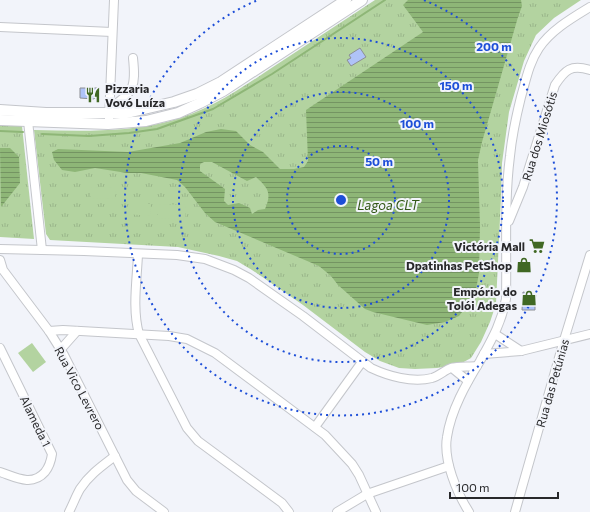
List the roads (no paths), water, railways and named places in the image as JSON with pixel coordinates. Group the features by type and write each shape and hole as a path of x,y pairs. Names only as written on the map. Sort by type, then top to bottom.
{"main road":[{"path":"0,110 46,113 109,111 127,113 174,102 198,94 221,82 344,5 362,0"},
{"path":"0,120 108,124 146,121 178,113 200,104 223,91 344,5"}],"street":[{"path":"108,124 114,0"},
{"path":"469,512 461,496 450,466 447,438 451,419 468,382 495,334 503,316 506,299 507,186 515,124 529,67 539,48 550,35 563,24 590,6"},
{"path":"0,27 112,32"},
{"path":"109,111 122,100 132,87 135,79 134,58"},
{"name":"Rua dos Miosótis","path":"507,226 524,186 555,85 566,71 573,67 590,70"},
{"path":"42,250 28,121 32,115 41,115 46,113"},
{"path":"0,249 178,255 205,259 234,270 263,287 362,362 382,373 400,378 432,378 452,368 477,366"},
{"path":"138,254 135,306 138,334 187,428 198,441 282,503 289,512"},
{"name":"Rua das Petúnias","path":"515,512 590,255"},
{"name":"Rua Vico Levrero","path":"0,260 3,270 61,349 131,486 164,512"},
{"path":"49,331 63,330 138,334 187,339 201,345 215,353 315,427 330,440 352,464 359,475 376,512"},
{"path":"61,349 77,331"},
{"path":"495,334 521,351"},
{"path":"484,354 521,351 590,334"},
{"name":"Alameda 1","path":"0,348 52,454 48,468 42,476 33,480 23,480 0,472"},
{"path":"315,427 362,362"},
{"path":"452,368 468,382"},
{"path":"69,512 80,490 88,479 98,468 115,456"},
{"path":"336,512 367,494 450,466"},
{"path":"150,512 152,503"}],"water":[{"name":"Lagoa CLT","path":"408,0 521,0 522,6 478,160 480,226 479,273 475,295 459,316 445,322 427,325 365,309 319,266 215,222 205,213 185,187 177,180 141,173 127,173 95,168 75,172 62,170 54,160 52,152 58,149 128,152 180,143 206,132 221,129 236,131 250,145 263,152 280,169 304,167 308,161 306,110 423,32 403,5","holes":["204,162 212,162 247,181 256,177 268,191 268,199 265,209 258,210 252,214 250,208 239,203 228,205 224,201 225,189 200,171 200,164"]},
{"path":"0,148 10,148 19,157 20,183 1,207"}],"waterway":[{"path":"42,134 89,136 157,129 213,109 272,74 385,0"},
{"path":"0,131 23,132"}],"place":[{"name":"Pizzaria Vovó Luíza","path":"93,95"},
{"name":"Victória Mall","path":"537,246"},
{"name":"Dpatinhas PetShop","path":"524,265"},
{"name":"Empório do Tolói Adegas","path":"529,298"}]}
